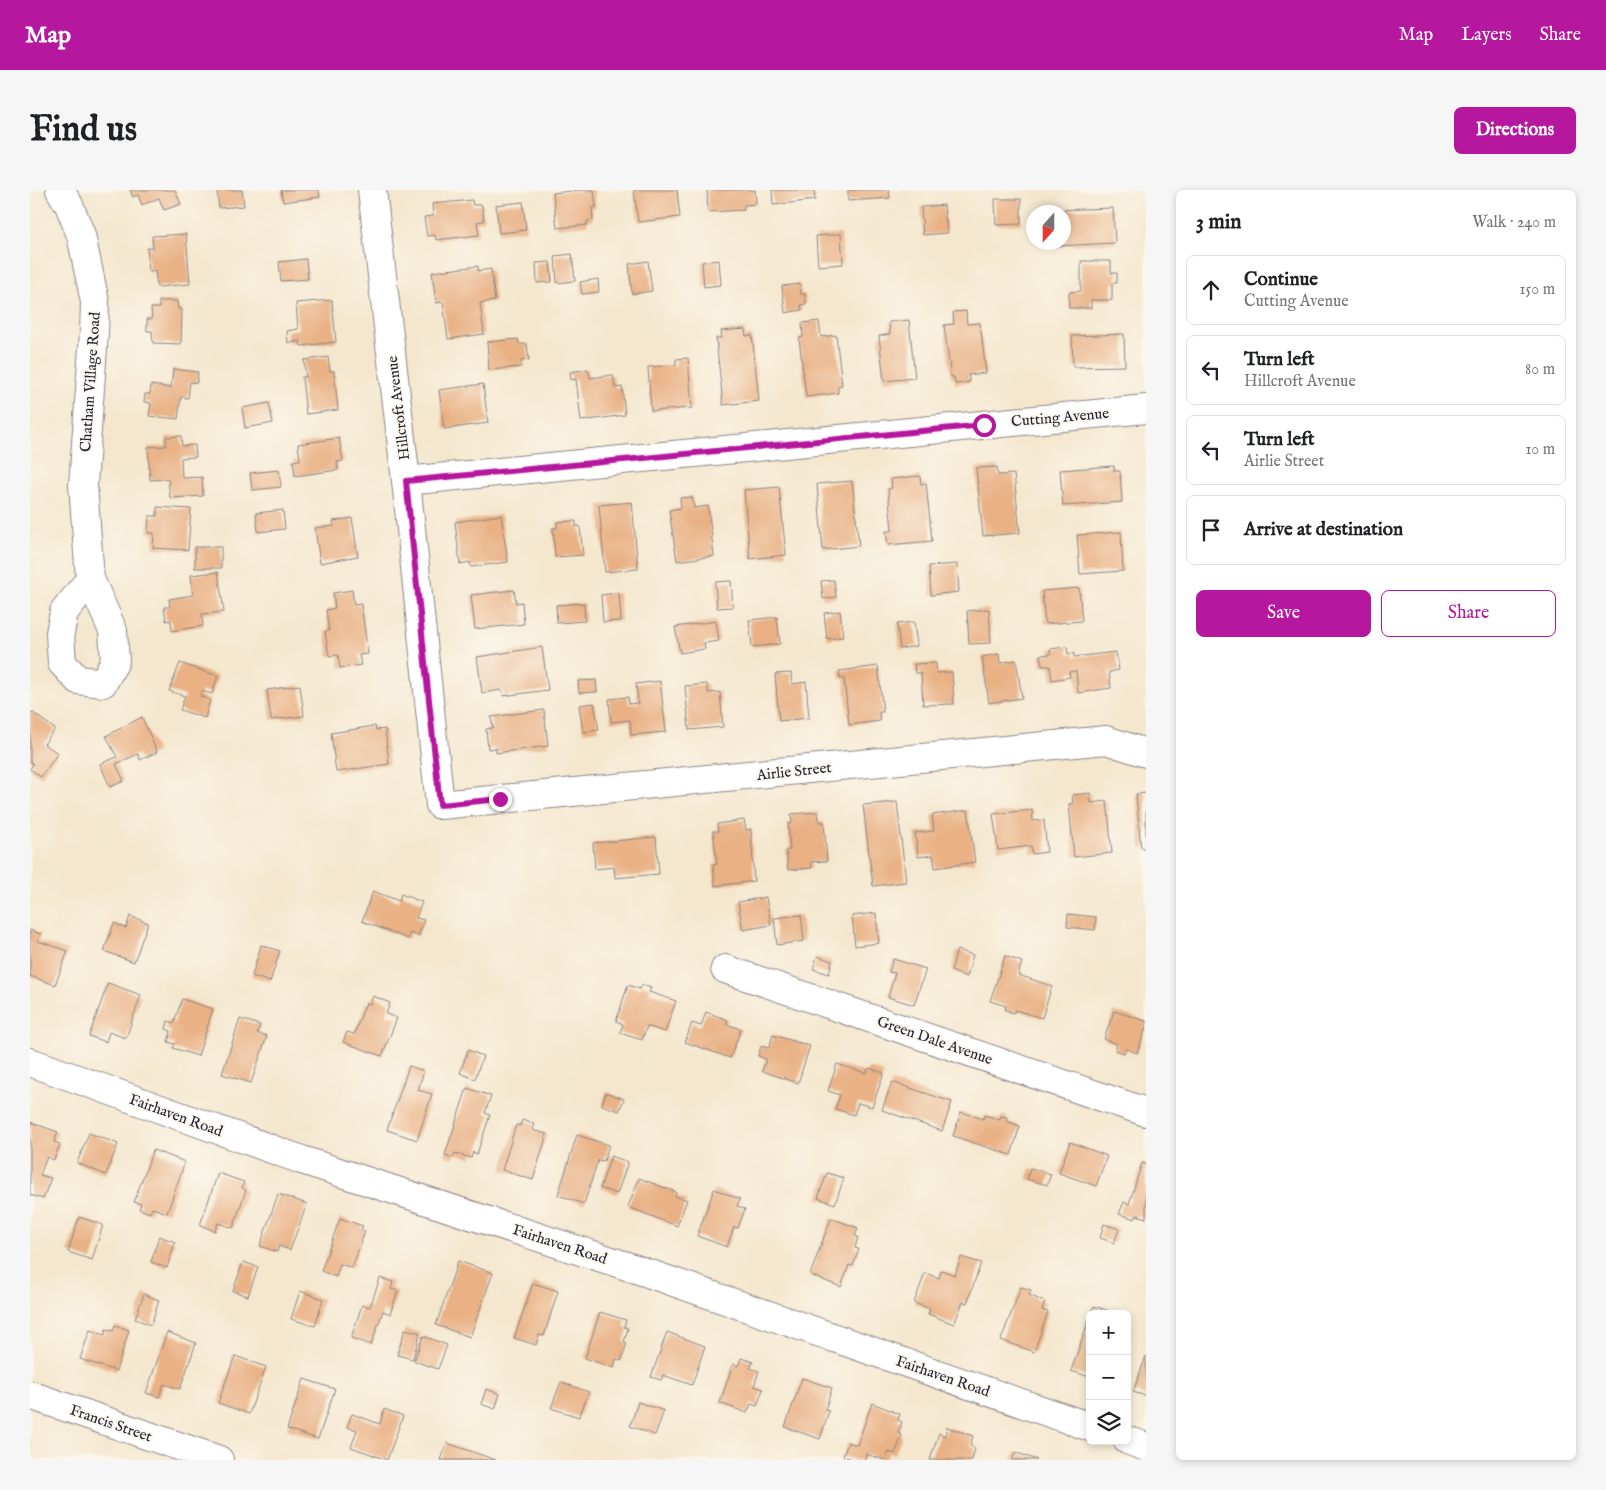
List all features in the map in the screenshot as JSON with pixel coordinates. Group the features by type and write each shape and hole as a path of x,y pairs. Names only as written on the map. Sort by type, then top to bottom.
{"street":[{"name":"Chatham Village Road","path":"60,190 69,205 81,235 95,302 83,485 90,580"},
{"name":"Hillcroft Avenue","path":"372,190 406,481 440,805"},
{"name":"Cutting Avenue","path":"406,481 1146,409"},
{"name":"Airlie Street","path":"440,805 1106,740 1146,753"},
{"name":"Green Dale Avenue","path":"725,969 1146,1112"},
{"name":"Fairhaven Road","path":"30,1062 302,1160 642,1271 1086,1427"},
{"name":"Francis Street","path":"30,1395 220,1460"},
{"path":"1131,1441 1146,1447"}],"building":[{"path":"130,190 175,190 181,204 164,210 159,198 142,205 138,195 133,197"},
{"path":"217,190 242,190 244,206 219,208"},
{"path":"281,190 319,190 320,197 283,202"},
{"path":"594,190 596,207 592,208 593,220 587,221 587,225 557,228 553,193"},
{"path":"634,190 677,190 680,217 638,222"},
{"path":"707,190 755,190 756,204 744,205 744,210 708,212"},
{"path":"772,190 814,190 815,200 773,205"},
{"path":"848,190 889,190 890,198 848,201"},
{"path":"995,199 1021,199 1021,224 996,225"},
{"path":"472,200 473,205 482,205 484,221 477,222 479,235 436,240 435,235 427,236 424,217 433,216 432,204"},
{"path":"523,202 526,230 499,233 496,205"},
{"path":"944,205 947,233 923,235 921,207"},
{"path":"1113,208 1115,243 1071,245 1071,209"},
{"path":"186,234 190,284 157,287 155,271 149,272 147,248 153,248 152,236"},
{"path":"841,234 843,264 818,266 816,236"},
{"path":"572,254 575,281 557,283 555,256"},
{"path":"306,259 308,279 281,281 279,262"},
{"path":"719,260 721,285 704,287 702,262"},
{"path":"648,261 652,291 632,294 629,264"},
{"path":"1081,261 1111,261 1111,273 1117,273 1117,283 1112,283 1112,300 1091,300 1091,308 1069,308 1069,292 1081,291"},
{"path":"550,262 552,282 537,283 536,263"},
{"path":"478,266 478,271 491,269 495,301 480,303 484,334 448,339 443,302 436,303 432,272"},
{"path":"598,279 599,292 582,294 580,282"},
{"path":"800,284 801,294 805,294 806,304 801,305 802,310 785,313 782,286"},
{"path":"332,300 336,342 301,346 300,341 288,343 287,331 298,329 296,303"},
{"path":"159,301 177,301 178,309 182,309 181,344 153,343 152,331 147,331 147,319 152,319 151,308 159,308"},
{"path":"966,311 967,324 980,323 986,373 968,375 970,382 955,384 954,377 951,377 944,325 954,324 953,312"},
{"path":"909,320 915,378 884,381 879,336 890,334 889,322"},
{"path":"819,321 821,337 836,335 842,385 838,386 838,393 806,397 799,338 803,337 802,323"},
{"path":"745,329 746,336 752,335 759,401 723,405 716,338 722,338 721,331"},
{"path":"1124,334 1125,366 1073,367 1072,336"},
{"path":"518,339 519,344 527,344 529,360 521,361 521,367 489,370 487,342"},
{"path":"328,357 330,371 334,371 338,410 306,414 302,377 306,377 304,360"},
{"path":"688,358 692,408 651,411 648,367 676,365 676,359"},
{"path":"173,369 198,372 197,383 190,382 188,398 181,397 178,419 149,416 151,403 144,402 145,394 150,394 151,385 171,388"},
{"path":"588,369 590,378 613,375 615,388 622,387 625,415 581,421 576,379 571,380 570,372"},
{"path":"483,384 488,423 444,429 439,390"},
{"path":"269,403 273,423 245,428 242,408"},
{"path":"181,436 182,446 195,445 196,457 181,458 182,478 202,477 203,496 170,498 168,479 150,480 148,447 166,446 166,437"},
{"path":"339,438 343,461 337,462 338,470 295,476 293,461 300,460 298,444"},
{"path":"1114,466 1114,471 1120,471 1122,502 1063,506 1060,470"},
{"path":"997,467 998,475 1014,474 1020,533 983,536 976,468"},
{"path":"279,470 281,487 252,490 250,473"},
{"path":"920,476 921,484 926,483 932,541 888,545 886,531 892,531 888,489 892,488 891,479"},
{"path":"852,481 859,546 823,550 817,484"},
{"path":"779,487 786,555 750,559 744,490"},
{"path":"692,497 694,508 708,506 714,556 677,561 669,510 681,508 680,498"},
{"path":"632,502 638,569 605,572 599,505"},
{"path":"157,507 191,509 188,550 153,548 154,533 148,533 149,516 157,516"},
{"path":"283,510 285,529 258,532 256,513"},
{"path":"501,515 508,562 471,567 470,562 460,564 455,522"},
{"path":"352,518 358,556 320,563 315,528 334,526 333,521"},
{"path":"576,521 576,526 580,526 583,555 555,557 553,528 557,528 557,522"},
{"path":"1121,532 1123,571 1080,574 1077,535"},
{"path":"195,547 221,547 221,568 195,568"},
{"path":"957,564 959,592 931,595 929,566"},
{"path":"218,572 224,612 202,614 203,626 172,631 171,620 166,621 164,607 170,607 169,599 193,595 191,575"},
{"path":"834,580 836,597 823,599 821,581"},
{"path":"731,581 733,607 717,608 715,582"},
{"path":"1079,588 1082,621 1045,624 1042,591"},
{"path":"352,590 354,605 361,604 368,654 359,655 361,665 340,668 338,655 329,656 325,631 329,631 326,610 335,608 333,593"},
{"path":"514,590 516,603 522,602 524,624 475,629 471,595"},
{"path":"619,593 621,621 603,622 601,595"},
{"path":"584,603 585,621 557,623 556,605"},
{"path":"989,609 991,643 969,644 967,611"},
{"path":"840,611 843,637 827,639 824,613"},
{"path":"777,617 780,644 752,647 749,620"},
{"path":"716,621 719,641 704,643 705,649 680,653 675,627"},
{"path":"914,622 917,646 900,649 897,624"},
{"path":"542,647 548,690 503,696 502,690 482,693 477,657"},
{"path":"1067,647 1068,654 1074,653 1074,657 1116,652 1119,670 1109,672 1111,688 1078,693 1076,671 1069,672 1070,677 1052,680 1050,666 1042,666 1040,655 1051,654 1050,649"},
{"path":"999,654 1000,663 1016,660 1022,698 989,703 982,657"},
{"path":"180,663 218,676 212,694 202,691 200,696 210,700 205,718 180,710 185,696 169,691"},
{"path":"936,663 937,673 952,672 954,704 923,705 921,673 915,673 914,664"},
{"path":"878,666 883,712 879,712 880,721 849,725 844,678 840,679 839,671"},
{"path":"791,673 792,684 806,682 809,718 779,721 775,674"},
{"path":"596,680 597,692 579,693 578,681"},
{"path":"660,681 666,732 631,735 630,720 611,722 609,699 628,697 629,704 638,703 636,684"},
{"path":"707,684 708,693 720,692 723,727 689,730 685,686"},
{"path":"300,685 304,716 271,720 267,690"},
{"path":"594,703 599,730 583,732 579,705"},
{"path":"544,710 548,746 496,753 496,748 488,749 486,729 493,728 491,717"},
{"path":"32,712 55,729 44,744 58,753 41,777 30,769 33,764 30,761 30,715"},
{"path":"142,717 157,752 140,760 138,754 116,764 124,781 110,787 100,764 117,757 106,736"},
{"path":"375,726 376,730 385,729 389,764 336,772 331,733"},
{"path":"1090,793 1091,803 1107,801 1112,853 1074,857 1069,804 1073,803 1072,795"},
{"path":"1146,793 1146,848 1141,848 1136,794"},
{"path":"897,802 906,882 873,886 863,805"},
{"path":"968,810 975,862 935,868 933,855 918,857 915,833 934,831 932,815"},
{"path":"1032,810 1033,821 1044,820 1047,852 1032,854 1031,846 998,850 993,814"},
{"path":"818,812 819,822 824,822 827,861 811,862 812,868 788,870 786,850 790,850 788,824 792,823 791,814"},
{"path":"744,820 746,830 751,829 754,881 715,886 713,865 717,864 713,831 718,831 717,824"},
{"path":"656,837 659,874 615,878 614,867 595,869 593,843"},
{"path":"373,891 399,901 401,894 422,902 416,918 424,920 418,936 410,933 408,939 362,921"},
{"path":"766,897 771,925 743,930 738,902"},
{"path":"876,913 879,943 855,946 852,916"},
{"path":"1068,914 1096,917 1095,930 1067,927"},
{"path":"801,915 804,941 777,945 774,918"},
{"path":"130,916 148,923 134,962 104,951 114,923 126,928"},
{"path":"30,930 41,934 38,941 68,951 55,985 30,976"},
{"path":"261,945 280,951 270,982 252,976"},
{"path":"957,950 973,955 967,977 951,971"},
{"path":"817,956 832,961 829,974 813,969"},
{"path":"1005,956 1022,962 1018,975 1052,986 1042,1018 1015,1010 1014,1013 1005,1010 1006,1006 990,1001"},
{"path":"893,959 926,969 914,1005 888,997 895,973 889,972"},
{"path":"108,983 141,995 126,1038 109,1032 106,1042 89,1036"},
{"path":"628,985 640,989 642,985 651,988 649,992 676,1001 665,1032 647,1026 642,1040 620,1033 623,1024 616,1021"},
{"path":"373,996 390,1003 386,1014 397,1018 382,1056 343,1042 347,1032 354,1034 366,1003 370,1004"},
{"path":"182,999 213,1009 198,1056 173,1048 175,1044 168,1042 171,1031 166,1029 168,1021 174,1023"},
{"path":"1114,1011 1146,1021 1146,1027 1137,1053 1126,1049 1124,1053 1115,1050 1117,1044 1104,1039"},
{"path":"706,1012 728,1020 726,1024 741,1029 730,1058 685,1042 692,1023 701,1026"},
{"path":"240,1019 260,1025 257,1033 267,1036 251,1083 222,1074"},
{"path":"773,1035 810,1046 798,1083 762,1071 766,1059 758,1056 761,1046 769,1048"},
{"path":"468,1050 483,1056 475,1079 460,1073"},
{"path":"837,1064 866,1073 869,1068 884,1073 872,1107 858,1103 854,1115 835,1109 840,1095 828,1091"},
{"path":"409,1066 424,1071 418,1090 432,1094 417,1140 387,1130"},
{"path":"892,1082 952,1102 942,1131 882,1110"},
{"path":"467,1088 491,1096 485,1113 490,1115 477,1154 473,1152 471,1158 455,1153 453,1158 445,1155"},
{"path":"606,1092 624,1099 619,1111 602,1105"},
{"path":"961,1112 983,1119 985,1115 1000,1120 1001,1116 1007,1117 1006,1121 1020,1126 1011,1155 953,1136"},
{"path":"522,1120 534,1124 532,1130 547,1134 533,1180 502,1170 516,1125 520,1126"},
{"path":"30,1122 58,1132 54,1142 60,1144 54,1160 47,1157 40,1175 51,1178 43,1199 30,1195"},
{"path":"89,1133 118,1144 106,1175 77,1163"},
{"path":"577,1135 609,1145 604,1161 598,1160 584,1204 558,1195"},
{"path":"1070,1142 1107,1156 1096,1186 1059,1173"},
{"path":"153,1150 185,1162 167,1213 152,1208 150,1213 139,1209 141,1204 134,1202"},
{"path":"611,1156 628,1162 617,1194 600,1188"},
{"path":"1142,1163 1146,1164 1146,1218 1137,1215 1135,1219 1119,1214 1124,1202 1129,1204"},
{"path":"1030,1168 1051,1174 1047,1185 1027,1179"},
{"path":"218,1173 244,1182 242,1188 246,1190 233,1228 218,1223 215,1231 200,1225"},
{"path":"827,1173 844,1178 835,1204 818,1198"},
{"path":"639,1178 676,1192 675,1196 687,1200 677,1226 628,1207"},
{"path":"714,1189 740,1199 737,1206 745,1209 738,1228 734,1227 727,1247 697,1236"},
{"path":"278,1194 307,1204 290,1250 279,1246 277,1252 260,1246"},
{"path":"79,1217 103,1225 92,1260 68,1252"},
{"path":"340,1218 363,1226 361,1230 365,1231 352,1268 340,1264 336,1277 321,1271"},
{"path":"831,1218 858,1228 855,1236 858,1237 855,1248 859,1249 853,1266 849,1265 841,1287 810,1275"},
{"path":"1104,1224 1119,1229 1114,1243 1100,1238"},
{"path":"159,1236 175,1242 167,1268 151,1262"},
{"path":"961,1257 981,1263 967,1303 963,1302 954,1324 928,1314 930,1309 914,1303 925,1273 939,1278 941,1270 955,1275"},
{"path":"458,1261 493,1273 470,1337 436,1325"},
{"path":"243,1262 258,1267 248,1296 233,1291"},
{"path":"380,1278 393,1282 391,1289 398,1291 390,1314 383,1311 371,1345 351,1338 362,1305 370,1307"},
{"path":"533,1283 558,1291 544,1336 539,1335 536,1345 514,1338"},
{"path":"1021,1287 1031,1290 1029,1295 1045,1302 1042,1310 1048,1312 1034,1352 1001,1340"},
{"path":"300,1291 323,1299 315,1326 291,1319"},
{"path":"144,1294 159,1300 151,1325 135,1319"},
{"path":"1094,1306 1106,1310 1092,1310"},
{"path":"600,1312 626,1320 624,1327 628,1328 624,1342 627,1343 621,1361 616,1359 614,1368 585,1358"},
{"path":"115,1325 129,1330 116,1371 80,1359 90,1330 105,1335 106,1329 113,1331"},
{"path":"1086,1328 1086,1376 1071,1371"},
{"path":"405,1329 420,1333 413,1359 397,1355"},
{"path":"167,1332 196,1343 180,1389 164,1384 159,1397 146,1393"},
{"path":"667,1332 705,1346 692,1385 663,1375 661,1380 651,1377"},
{"path":"423,1336 447,1345 438,1369 414,1361"},
{"path":"235,1356 266,1367 249,1414 218,1403"},
{"path":"1146,1356 1146,1396 1133,1392"},
{"path":"741,1358 753,1362 750,1368 759,1371 754,1386 763,1389 757,1406 751,1404 747,1413 720,1403 733,1364 738,1366"},
{"path":"802,1378 832,1388 825,1410 829,1411 820,1439 785,1427"},
{"path":"304,1379 335,1389 318,1439 287,1429"},
{"path":"561,1382 589,1392 579,1417 551,1408"},
{"path":"486,1389 500,1394 495,1409 481,1404"},
{"path":"638,1402 664,1411 655,1435 630,1426"},
{"path":"872,1403 900,1414 898,1420 902,1422 898,1433 902,1435 895,1454 889,1452 885,1460 866,1454 864,1460 855,1460 843,1456 848,1442 857,1445"},
{"path":"384,1409 403,1416 387,1460 351,1447 357,1430 347,1427 352,1414 380,1424"},
{"path":"947,1427 973,1436 970,1446 975,1448 972,1460 930,1460 939,1433 945,1436"},
{"path":"447,1443 496,1460 441,1460"},
{"path":"1015,1452 1037,1460 1012,1460"}],"route":[{"path":"500,799 440,805 406,481 984,425"}]}
